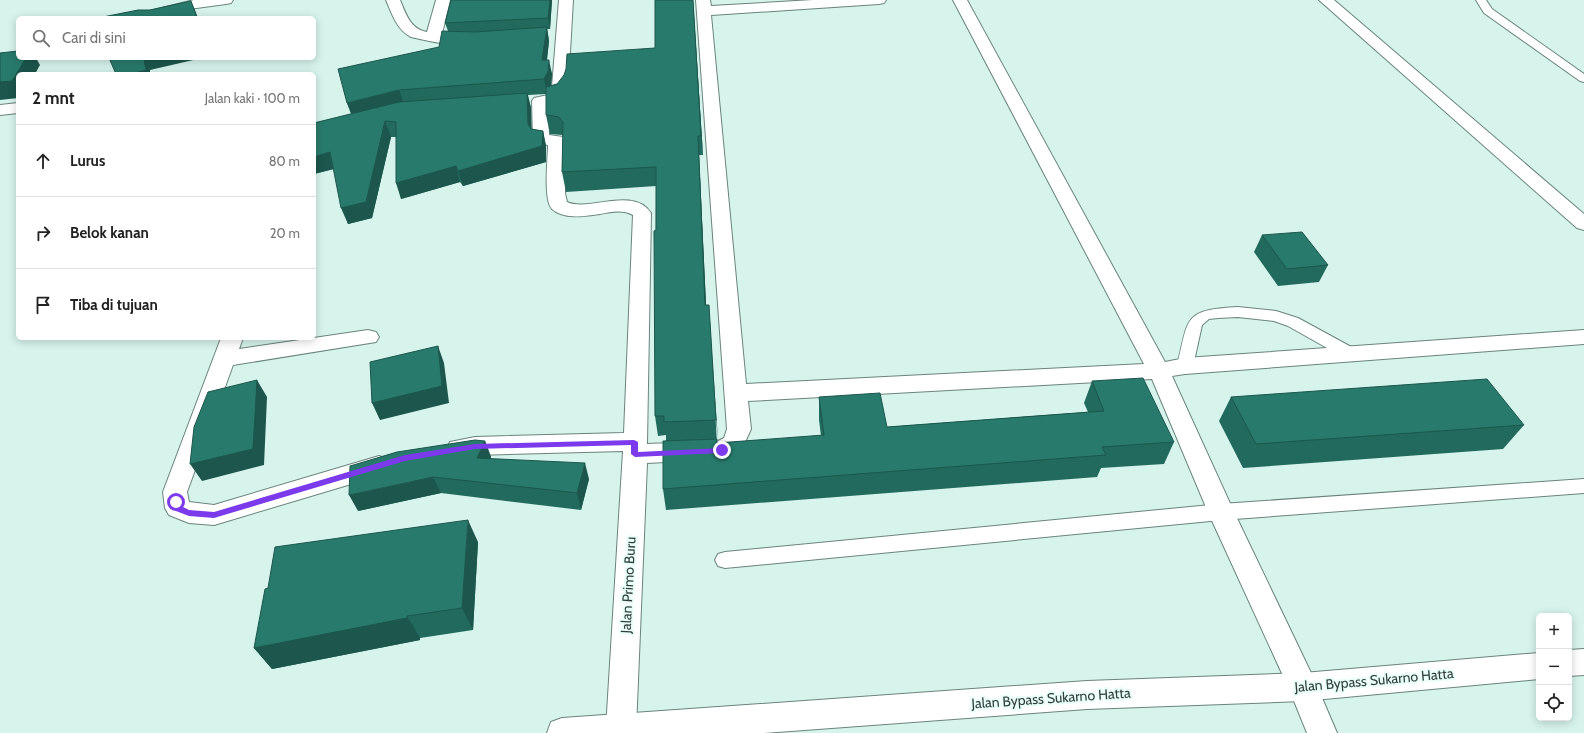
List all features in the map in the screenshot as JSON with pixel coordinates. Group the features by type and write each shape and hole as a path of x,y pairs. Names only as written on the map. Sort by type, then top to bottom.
{"main road":[{"path":"146,16 188,5 226,0"},
{"path":"393,0 402,21 410,31 419,36 450,40 488,38"},
{"path":"435,37 434,32 443,0"},
{"name":"Jalan Primo Buru","path":"566,0 555,35 560,87 558,93 552,99 532,102 541,139 557,141 556,193 559,205 572,210 593,209 615,205 626,206 633,207 642,213 634,448 621,729"},
{"path":"439,452 475,446 722,450 734,444 739,429 738,394 703,6 879,0"},
{"path":"960,0 1159,371 1221,512 1303,687 1322,733"},
{"path":"1326,0 1584,224"},
{"path":"0,110 16,108"},
{"path":"368,336 228,349 174,492 178,508 189,513 214,515 397,460"},
{"path":"738,394 1159,371 1185,366 1584,337"},
{"path":"1572,663 1584,662"},
{"name":"Jalan Bypass Sukarno Hatta","path":"562,733 1087,695 1303,687 1536,666"}],"lane":[{"path":"1481,0 1488,11 1584,79"},
{"path":"1185,366 1195,323 1205,315 1218,313 1238,312 1276,316 1293,322 1349,353"},
{"path":"725,560 1221,512 1584,486"}],"building":[{"path":"451,0 550,0 548,18 445,23"},
{"path":"655,0 693,0 701,136 698,136 705,305 709,305 716,420 664,422 664,416 655,416 654,231 656,230 656,167 562,172 563,122 559,117 546,115 546,87 557,84 564,75 567,54 655,48"},
{"path":"191,1 196,16 108,16 138,10 150,10"},
{"path":"547,27 542,60 549,60 548,72 544,79 399,90 347,103 338,69 439,47 442,31 475,32"},
{"path":"16,51 16,60 25,60 16,72 12,81 0,82 0,53"},
{"path":"110,60 144,60 146,70 138,72 115,72"},
{"path":"527,93 528,124 531,129 543,131 542,146 458,171 456,166 396,183 396,122 385,121 366,202 341,208 330,152 316,156 316,123 399,102"},
{"path":"1302,232 1328,265 1287,269 1262,235"},
{"path":"438,346 442,386 372,403 370,362"},
{"path":"1143,378 1174,442 1102,447 1106,455 663,489 663,441 717,439 717,443 824,435 819,397 880,393 887,427 1104,411 1092,381"},
{"path":"1487,379 1524,425 1256,444 1231,397"},
{"path":"257,380 253,449 190,464 194,427 208,392"},
{"path":"475,440 485,441 477,458 585,463 577,493 433,477 349,495 350,466 397,452"},
{"path":"468,520 462,608 407,616 407,618 254,648 265,589 268,588 275,547"}],"route":[{"path":"176,502 178,508 189,513 214,515 405,458 475,446 634,442 635,454 666,454 722,450"}]}
